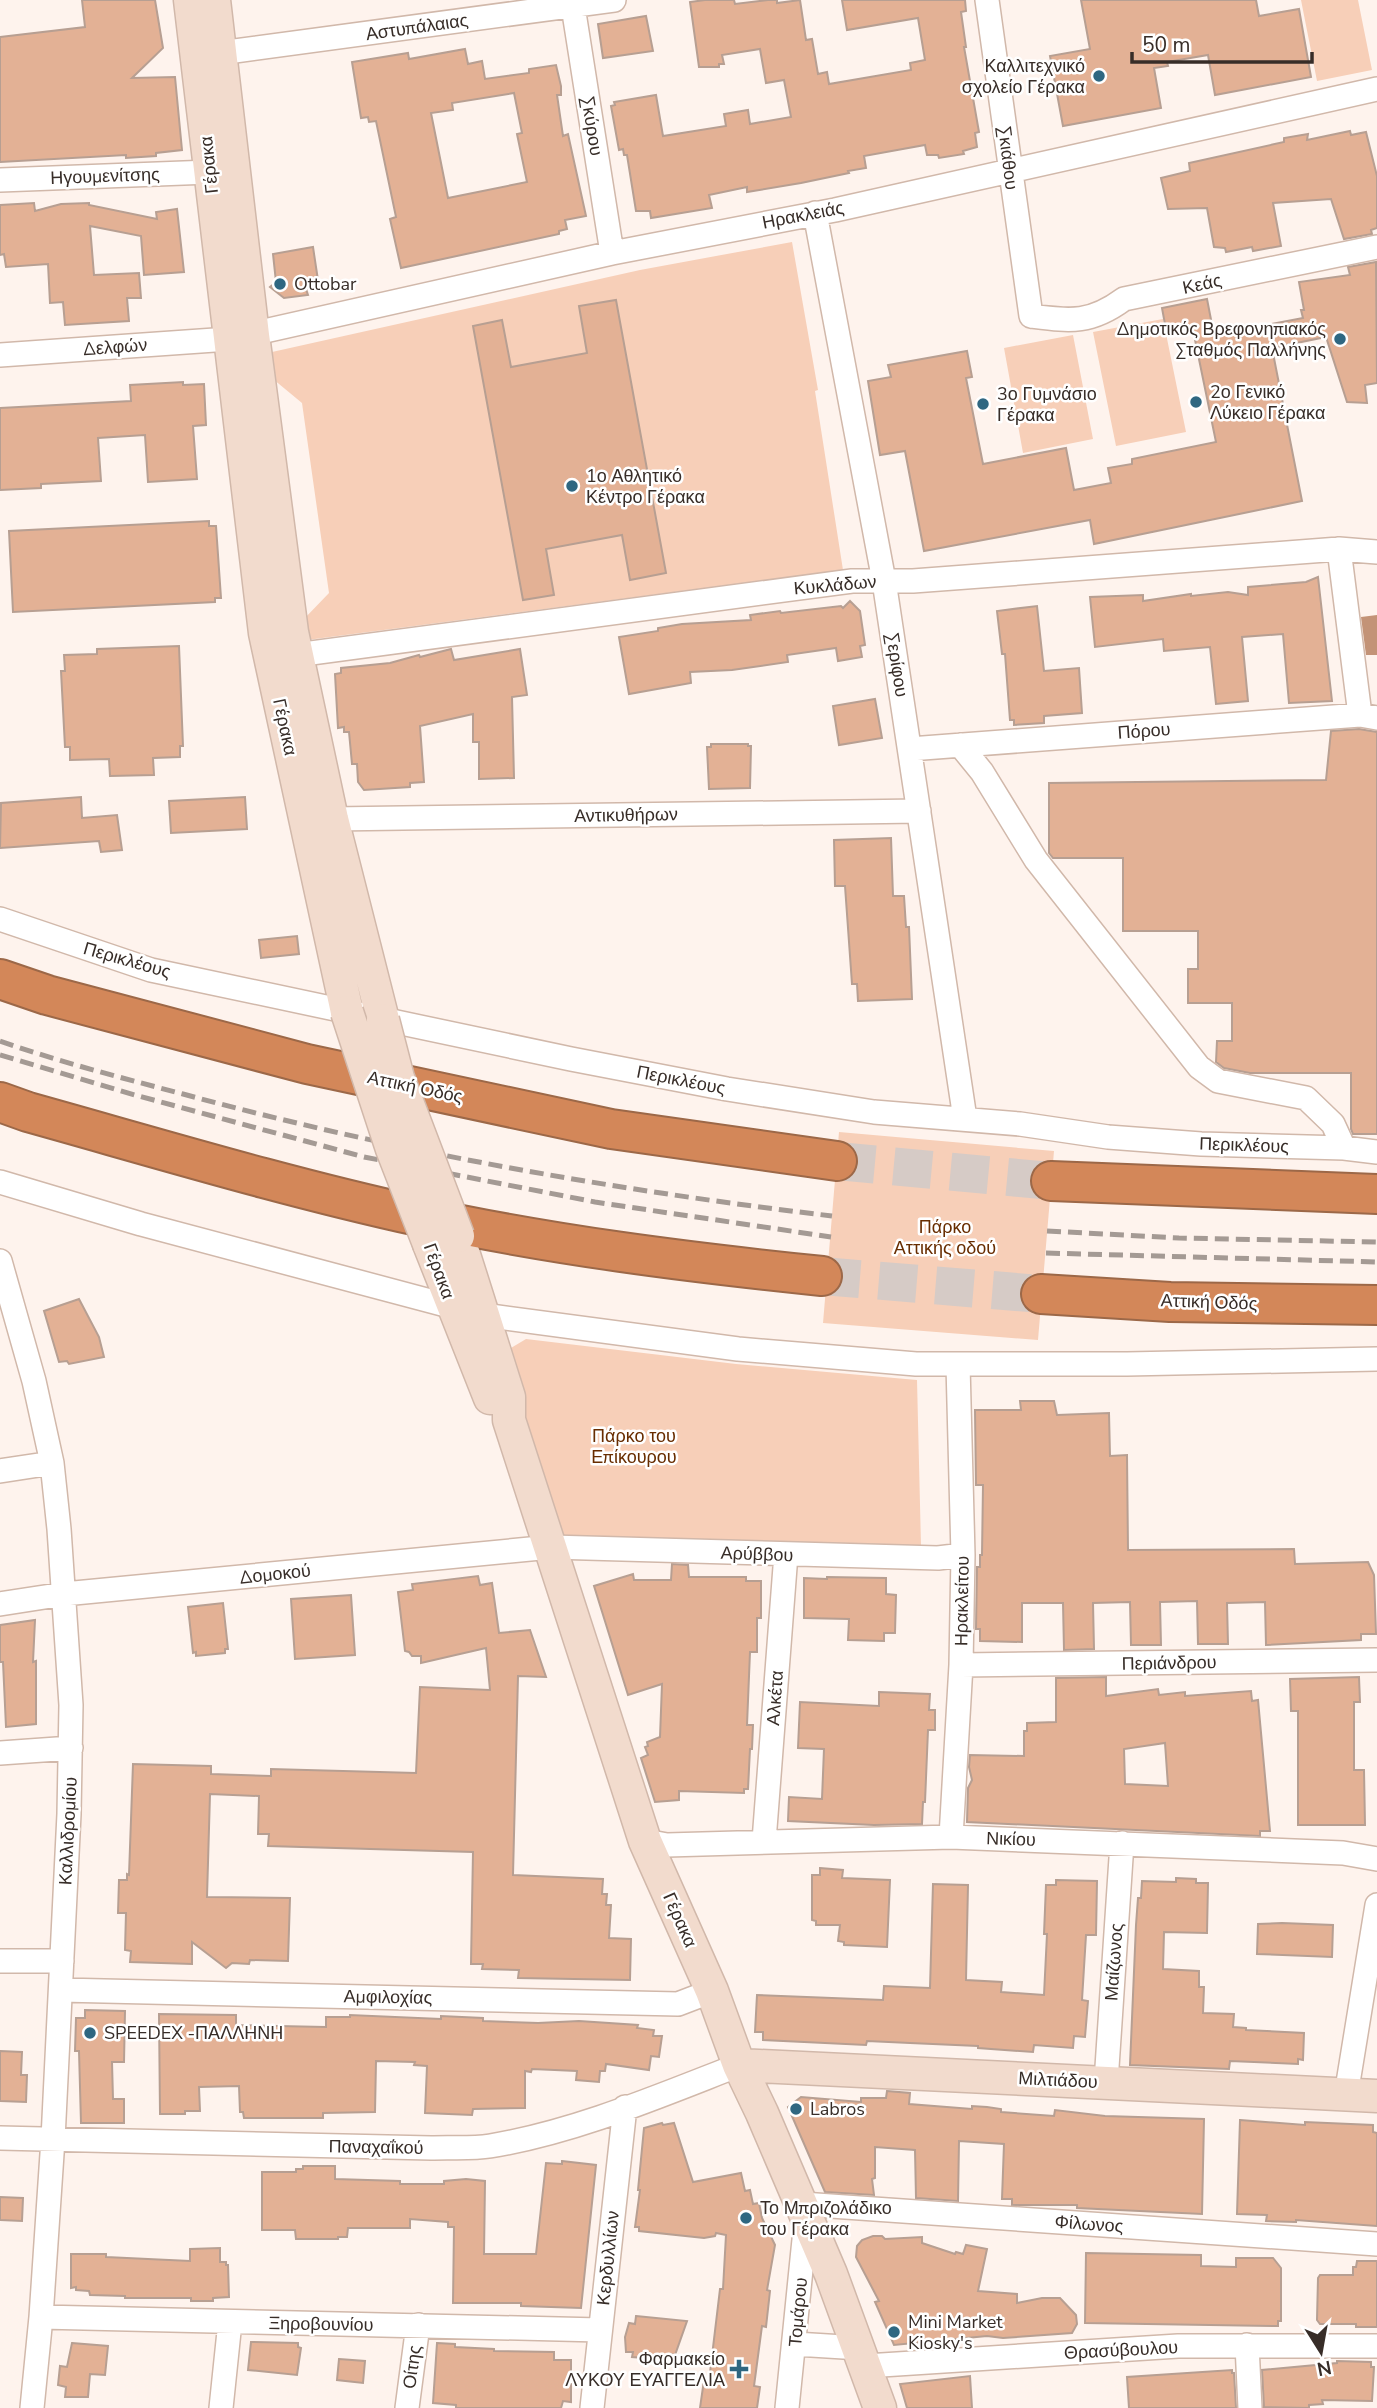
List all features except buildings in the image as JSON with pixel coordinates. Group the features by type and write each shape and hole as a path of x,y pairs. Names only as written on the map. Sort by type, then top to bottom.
{"highway":[{"name":"Αττική Οδός","path":"0,979 47,995 307,1064 611,1129 837,1161"},
{"path":"0,1102 317,1192 419,1216 613,1251 822,1276"},
{"path":"1051,1181 1377,1194"},
{"name":"Αττική Οδός","path":"1041,1294 1170,1302 1377,1305"}],"street":[{"name":"Γέρακα","path":"190,0 210,172 296,655 332,819 398,1078 483,1315 509,1397 509,1420 645,1841 712,1991 739,2065 804,2209 863,2357 880,2408"},
{"name":"Γέρακα","path":"214,0 269,657 347,1012 392,1149 452,1307 491,1401 509,1420"},
{"name":"Αστυπάλαιας","path":"220,53 572,3 614,0"},
{"name":"Σκιάθου","path":"987,0 1031,316"},
{"name":"Σκύρου","path":"572,3 612,253"},
{"name":"Ηρακλειάς","path":"241,337 612,253 815,213 1377,89"},
{"name":"Ηγουμενίτσης","path":"0,180 210,172"},
{"name":"Σερίφου","path":"815,213 884,581 964,1112 962,1119"},
{"name":"Κεάς","path":"1031,316 1080,320 1093,318 1124,299 1377,247"},
{"name":"Δελφών","path":"0,355 241,337"},
{"name":"Κυκλάδων","path":"296,655 852,581 914,581 1339,549 1377,552"},
{"path":"1339,549 1369,717"},
{"name":"Πόρου","path":"911,749 1369,717"},
{"path":"960,745 982,772 1036,860 1199,1067 1218,1081 1306,1098 1333,1124 1344,1149"},
{"name":"Αντικυθήρων","path":"332,819 919,811"},
{"name":"Περικλέους","path":"0,919 150,970 727,1090 874,1112 1020,1124 1108,1137 1377,1152"},
{"path":"0,1182 141,1224 483,1315 738,1349 883,1362 958,1365 1377,1359"},
{"name":"Καλλιδρομίου","path":"0,1261 34,1381 52,1463 71,1705 53,2138 32,2408"},
{"name":"Ηρακλείτου","path":"951,1837 961,1665 963,1555 958,1365"},
{"path":"0,1471 52,1463"},
{"name":"Αρύββου","path":"551,1547 938,1558 963,1555"},
{"name":"Δομοκού","path":"0,1604 64,1594 551,1547"},
{"name":"Αλκέτα","path":"765,1841 786,1555"},
{"name":"Περιάνδρου","path":"961,1665 1377,1660"},
{"path":"0,1753 71,1748"},
{"name":"Νικίου","path":"645,1841 667,1845 951,1837 1343,1853 1377,1859"},
{"name":"Μαίζωνος","path":"1106,2082 1122,1843"},
{"path":"1346,2095 1377,1905"},
{"path":"0,1961 62,1961"},
{"name":"Αμφιλοχίας","path":"61,1990 678,2004 712,1991"},
{"name":"Μιλτιάδου","path":"739,2065 1377,2096"},
{"name":"Παναχαΐκού","path":"0,2138 431,2148 487,2146 538,2136 625,2108 739,2065"},
{"name":"Κερδυλλίων","path":"592,2408 625,2108"},
{"name":"Φίλωνος","path":"804,2209 1377,2244"},
{"name":"Τομάρου","path":"787,2408 795,2344 804,2209"},
{"name":"Ξηροβουνίου","path":"41,2317 600,2330"},
{"path":"220,2408 230,2322"},
{"name":"Οίτης","path":"407,2408 418,2325"},
{"name":"Θρασύβουλου","path":"795,2344 863,2357 1178,2346 1377,2346"},
{"path":"1247,2345 1250,2408"}],"green space":[{"path":"1301,0 1358,0 1372,70 1317,81"},
{"name":"1ο Αθλητικό Κέντρο Γέρακα","path":"792,242 818,390 815,391 843,570 307,640 303,620 329,593 302,403 273,379 272,352 640,270"},
{"path":"1163,319 1186,432 1116,446 1093,332"},
{"path":"1073,335 1093,439 1023,453 1004,348"},
{"name":"Πάρκο Αττικής οδού","path":"839,1132 1054,1151 1038,1340 823,1323"},
{"name":"Πάρκο του Επίκουρου","path":"526,1339 736,1364 917,1380 921,1546 565,1539 504,1352"}],"shaded area":[{"path":"1377,615 1377,655 1366,655 1361,617"}],"tunnel":[{"path":"837,1161 1051,1181"},
{"path":"822,1276 1041,1294"}],"railway":[{"path":"0,1041 91,1069 343,1134 587,1181 832,1216"},
{"path":"0,1055 364,1157 595,1202 831,1237"},
{"path":"1047,1231 1179,1238 1377,1242"},
{"path":"1046,1253 1377,1262"}],"place":[{"name":"Καλλιτεχνικό σχολείο Γέρακα","path":"1099,76"},
{"name":"Ottobar","path":"280,284"},
{"name":"Δημοτικός Βρεφονηπιακός Σταθμός Παλλήνης","path":"1340,339"},
{"name":"2ο Γενικό Λύκειο Γέρακα","path":"1196,402"},
{"name":"3ο Γυμνάσιο Γέρακα","path":"983,404"},
{"name":"1ο Αθλητικό Κέντρο Γέρακα","path":"572,486"},
{"name":"SPEEDEX -ΠΑΛΛΗΝΗ","path":"90,2033"},
{"name":"Labros","path":"796,2109"},
{"name":"Το Μπριζολάδικο του Γέρακα","path":"746,2218"},
{"name":"Mini Market Kiosky's","path":"894,2332"},
{"name":"Φαρμακείο ΛΥΚΟΥ ΕΥΑΓΓΕΛΙΑ","path":"739,2369"}]}
